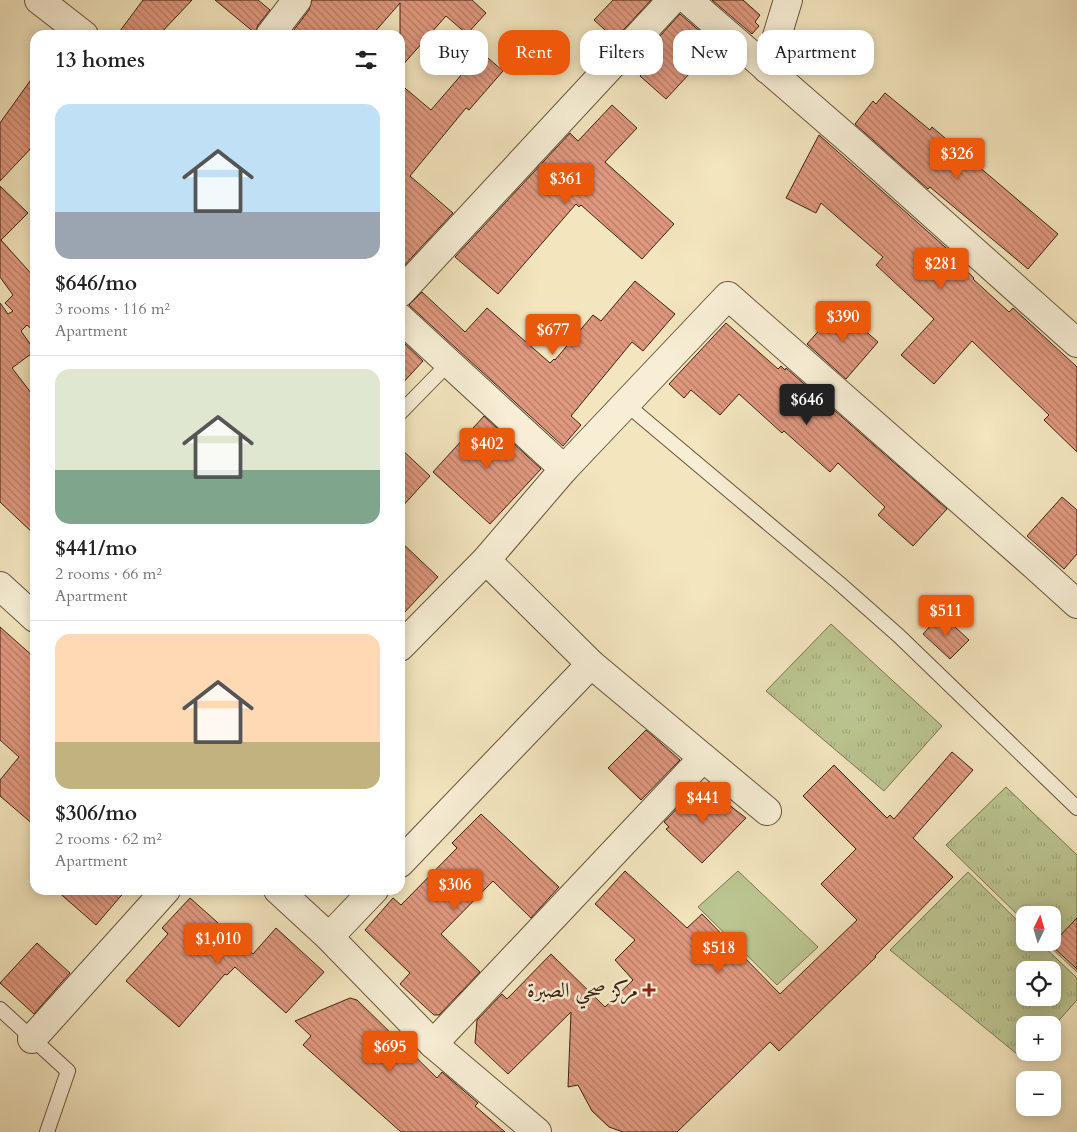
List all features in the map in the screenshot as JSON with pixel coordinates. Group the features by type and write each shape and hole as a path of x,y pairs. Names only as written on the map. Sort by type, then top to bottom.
{"street":[{"path":"39,0 78,30"},
{"path":"274,30 297,0"},
{"path":"405,288 672,0"},
{"path":"688,0 757,60"},
{"path":"779,30 788,0"},
{"path":"774,75 1077,343"},
{"path":"405,642 486,560 564,469 728,296 1077,604"},
{"path":"405,323 564,469"},
{"path":"486,560 592,664 767,811"},
{"path":"0,586 30,612"},
{"path":"405,858 592,664"},
{"path":"432,1044 704,758"},
{"path":"32,1039 162,895"},
{"path":"283,895 329,937 432,1044 537,1132"},
{"path":"329,937 369,895"}],"lane":[{"path":"405,408 448,364"},
{"path":"626,404 839,582 1077,808"},
{"path":"0,1009 68,1071 47,1132"}],"green space":[{"path":"831,624 942,726 884,791 766,691"},
{"path":"1006,787 1077,855 1077,972 1055,951 1061,951 1061,906 1016,906 1016,913 946,845"},
{"path":"738,871 818,947 777,985 698,907"},
{"path":"968,872 1016,919 1016,951 1048,951 1059,961 1016,961 1016,1006 1061,1006 1061,963 1077,978 1077,1000 1061,1018 1061,1016 1016,1016 1016,1053 890,950"}],"building":[{"path":"143,0 192,0 164,30 121,30"},
{"path":"215,0 258,0 270,10 256,30 251,30"},
{"path":"312,0 472,0 486,13 471,30 462,30 446,16 434,30 420,30 420,45 405,62 405,30 400,30 400,3 376,30 294,30 309,10"},
{"path":"613,0 651,0 623,30 605,30 594,20"},
{"path":"712,0 743,0 760,15 755,22 759,26 752,34"},
{"path":"680,14 699,30 673,30 673,75 688,75 666,99 640,76 663,75 663,33"},
{"path":"488,58 498,67 500,75 469,110 466,108 410,176 453,213 405,265 405,88 431,110 461,75 488,75"},
{"path":"30,81 30,149 0,181 0,123"},
{"path":"885,93 930,130 932,127 1058,234 1028,269 930,187 928,189 855,124 873,101 876,104"},
{"path":"612,105 637,128 605,162 674,224 642,259 581,205 579,207 576,204 498,294 455,257 570,133 578,141"},
{"path":"819,135 962,262 960,265 973,279 1009,312 1013,308 1077,367 1077,452 1044,420 1049,415 972,341 934,384 901,355 934,319 876,265 883,257 821,203 816,213 786,198"},
{"path":"0,186 28,213 1,240 30,272 30,328 27,325 21,331 30,344 30,355 12,368 30,391 30,530 0,502 0,303 8,314 13,311 5,303 13,295 0,277"},
{"path":"635,281 675,314 643,351 632,342 571,416 581,425 563,446 409,305 422,292 465,332 487,308 550,363 555,360 593,315 601,321"},
{"path":"839,308 878,342 846,379 807,344"},
{"path":"726,323 778,369 781,366 785,370 786,368 947,509 913,546 878,515 885,507 838,463 830,472 784,431 782,433 739,394 720,415 691,390 684,398 669,384"},
{"path":"405,344 423,361 405,381"},
{"path":"484,416 541,469 490,524 433,472"},
{"path":"405,453 430,476 405,504"},
{"path":"1062,497 1077,510 1077,554 1064,569 1027,536"},
{"path":"405,546 438,577 405,612"},
{"path":"941,614 969,640 950,659 923,634"},
{"path":"0,627 30,654 30,822 0,796 0,780 19,757 0,740"},
{"path":"646,730 680,760 641,800 608,768"},
{"path":"952,752 973,770 913,838 953,877 876,957 779,1051 770,1042 677,1132 623,1132 609,1127 592,1111 578,1085 568,1087 571,1012 508,1074 475,1043 477,1020 502,994 507,999 551,954 605,1007 633,980 615,960 635,940 595,904 625,871 687,928 702,914 780,994 857,920 821,884 856,849 803,796 834,765 887,818 890,815 894,819"},
{"path":"691,794 716,795 746,818 702,863 666,829 669,827 664,822"},
{"path":"481,814 559,887 531,918 493,881 441,934 480,972 439,1015 434,1015 400,984 410,973 365,930 393,898 401,905 457,848 452,843"},
{"path":"62,895 122,895 96,925"},
{"path":"190,898 253,954 276,928 324,972 286,1013 235,967 227,975 225,974 179,1027 126,981 168,934 162,928"},
{"path":"1077,918 1077,969 1058,951 1061,951 1061,935"},
{"path":"37,943 70,973 34,1014 0,983"},
{"path":"350,998 357,1000 437,1078 442,1072 478,1103 475,1106 505,1132 401,1132 303,1045 311,1036 295,1021"}],"place":[{"name":"مركز صحي الصبرة","path":"649,990"}]}
